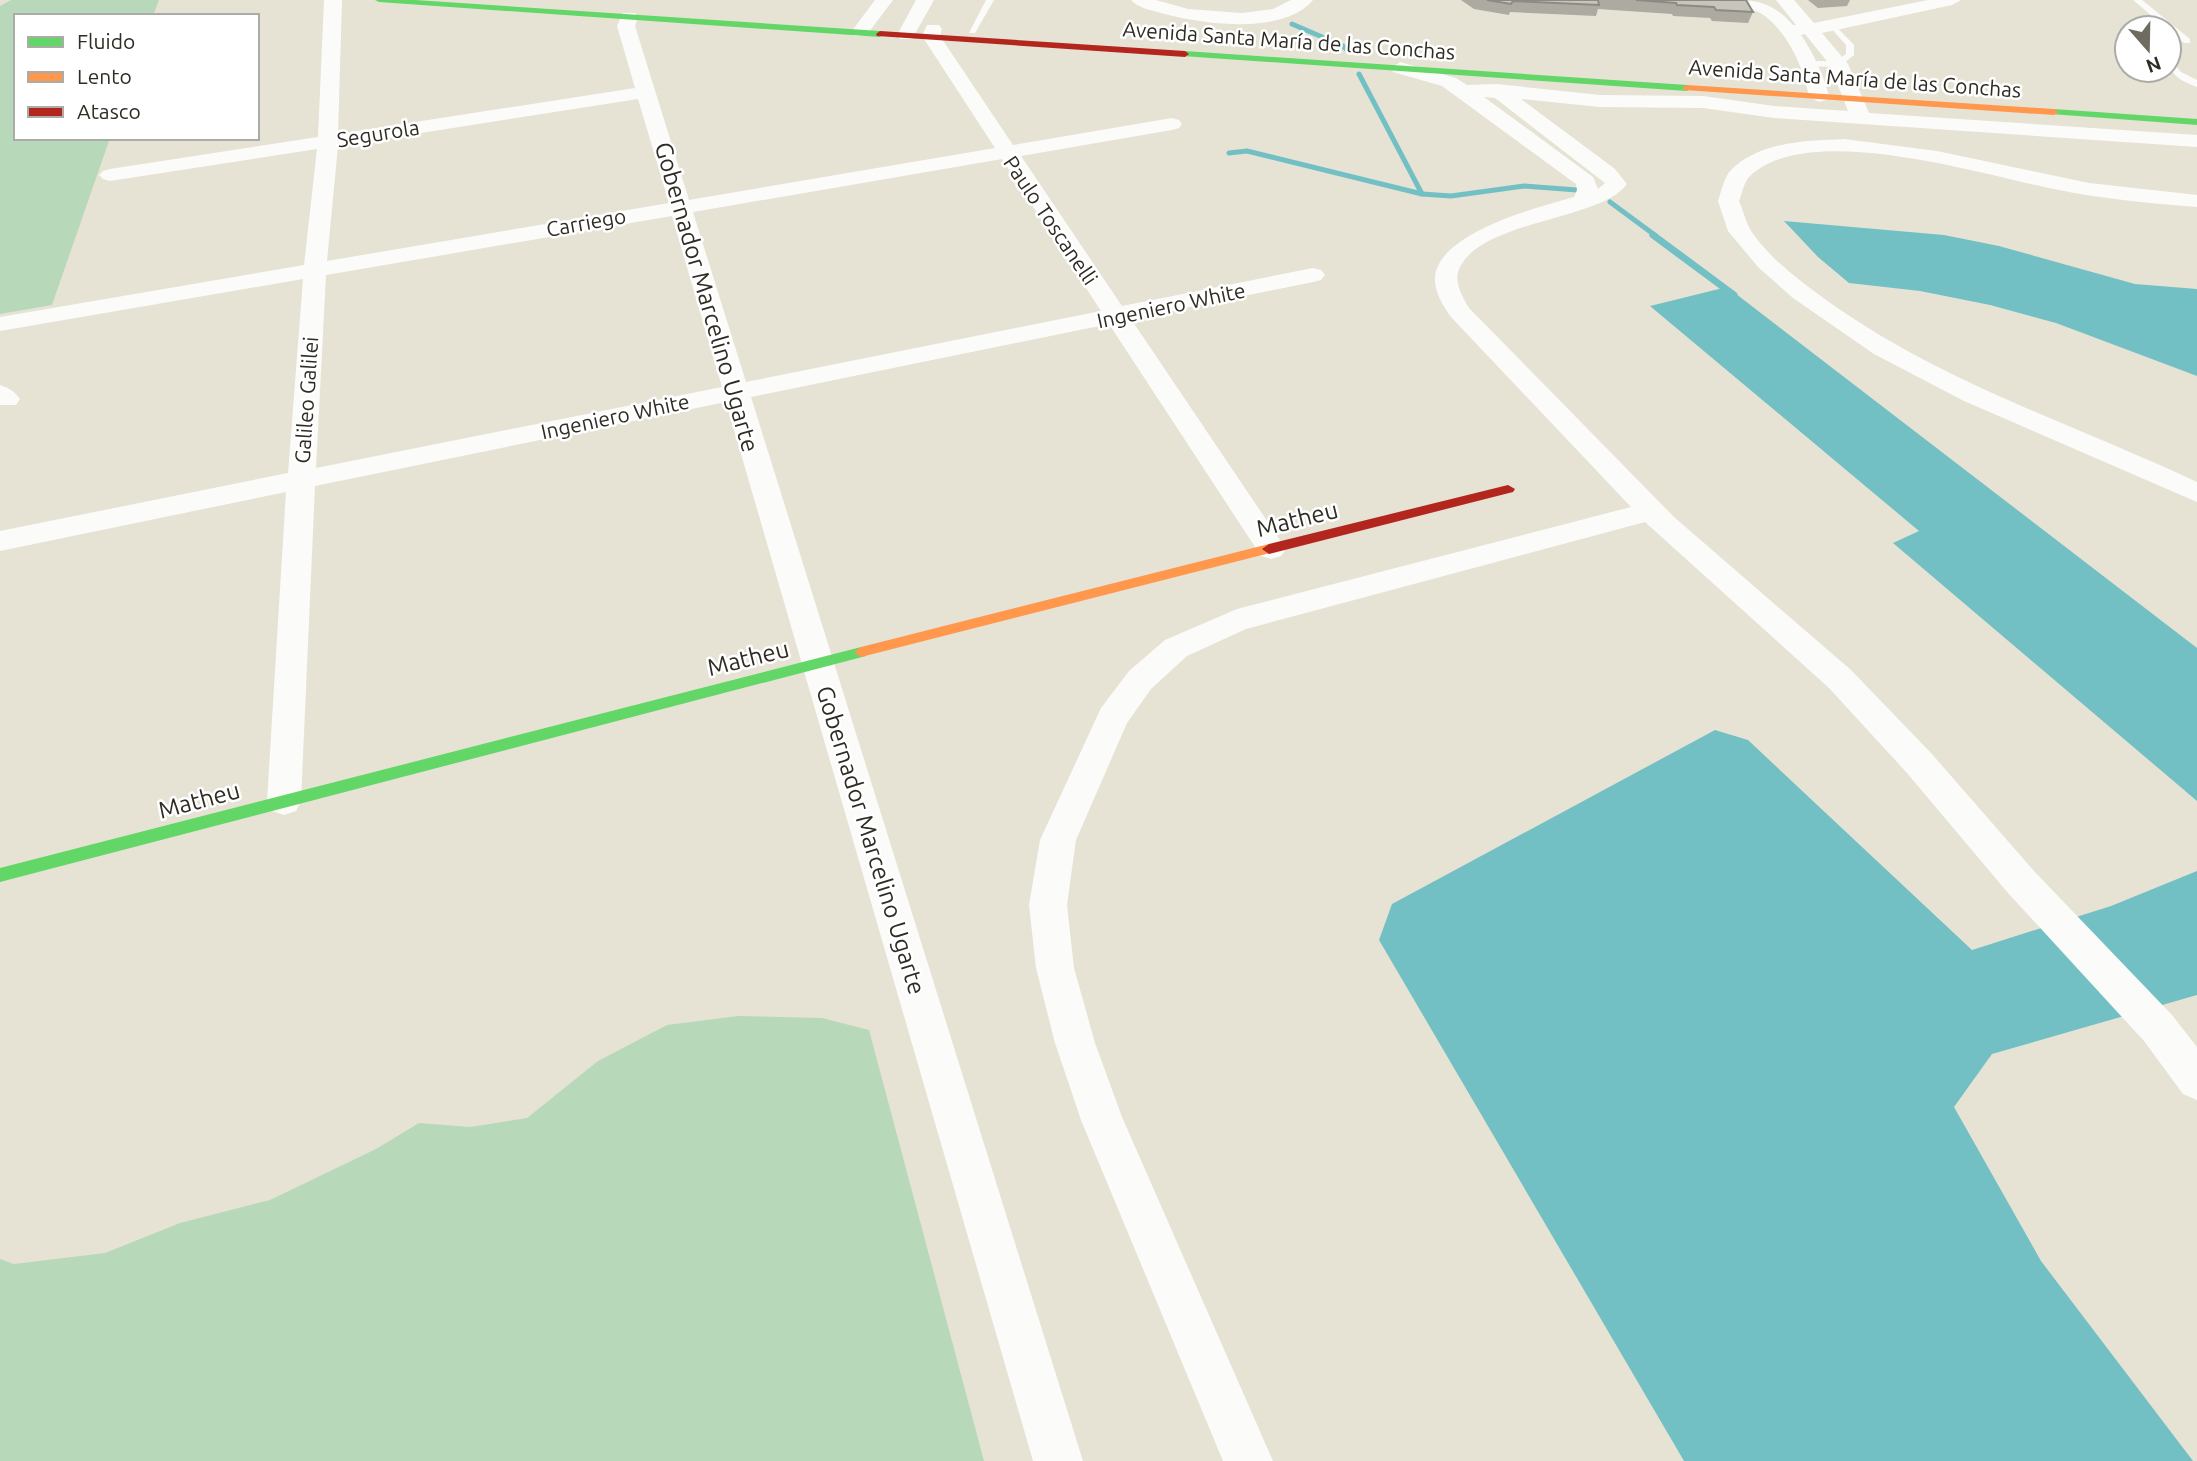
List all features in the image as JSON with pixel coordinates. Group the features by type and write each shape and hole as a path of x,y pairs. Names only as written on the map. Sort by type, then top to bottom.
{"main road":[{"name":"Avenida Santa María de las Conchas","path":"379,0 917,33 1400,68 1499,84 1659,85 1818,92"},
{"name":"Avenida Santa María de las Conchas","path":"506,0 861,30"},
{"name":"Avenida Santa María de las Conchas","path":"917,33 972,32 1818,92 1855,102 2197,122"},
{"name":"Avenida Santa María de las Conchas","path":"1855,102 2197,112"},
{"name":"Matheu","path":"0,875 817,663 1508,489"}],"street":[{"name":"Galileo Galilei","path":"284,801 315,269 328,141 333,0"},
{"path":"861,30 884,0"},
{"path":"917,33 925,0"},
{"path":"1140,0 1170,11 1235,18 1273,15 1304,0"},
{"path":"1745,0 1769,11 1787,30 1810,64 1818,92"},
{"path":"1787,30 1833,26 1952,0"},
{"path":"1769,11 1789,5 1807,30 1839,64 1855,102"},
{"name":"Gobernador Marcelino Ugarte","path":"629,17 626,26 1058,1461"},
{"name":"Paulo Toscanelli","path":"917,33 1006,153 1271,550"},
{"path":"1400,68 1449,82 1463,91 1586,181 1588,190 1582,201"},
{"path":"1463,91 1499,84 1522,93 1600,102 1703,102 1774,111 1855,102 2014,128 2197,141"},
{"path":"1499,84 1608,173 1616,184 1605,194 1494,229 1455,256 1446,274 1451,299 1477,334 1651,511 1840,679 1919,763 2021,882 2158,1028 2197,1080"},
{"path":"1659,85 1774,111"},
{"name":"Segurola","path":"110,175 646,92"},
{"path":"1998,109 2014,128"},
{"name":"Carriego","path":"0,324 1172,124"},
{"path":"2197,201 2087,189 1917,153 1843,145 1802,148 1762,158 1738,174 1727,194 1727,204 1741,234 1769,265 1806,297 1879,346 1977,398 2197,493"},
{"name":"Ingeniero White","path":"0,541 1313,275"},
{"path":"1248,1461 1102,1120 1075,1043 1055,968 1048,905 1058,840 1114,717 1140,680 1176,649 1237,620 1651,511"},
{"path":"2158,1028 2197,1060"}],"lane":[{"path":"972,32 989,0"},
{"path":"1810,64 1839,64 1850,55 1850,45 1833,26"}],"green space":[{"path":"11,0 159,0 154,14 14,14 14,140 109,140 52,305 0,314 0,6"},
{"path":"738,1016 822,1018 869,1030 984,1461 0,1461 0,1259 14,1264 105,1253 180,1223 270,1200 376,1149 419,1123 470,1127 527,1118 598,1061 667,1025"}],"water":[{"path":"1784,221 1944,235 1999,246 2135,284 2197,289 2197,376 2056,323 1990,305 1920,291 1849,283 1818,257"},
{"path":"1727,287 2197,648 2197,801 1893,543 1919,531 1650,306"},
{"path":"1715,730 1748,740 1972,950 2111,906 2197,871 2197,995 1992,1054 1954,1107 2041,1261 2193,1461 1684,1461 1379,940 1392,904"}],"building":[{"path":"1487,0 1598,0 1599,5 1513,1 1511,4"},
{"path":"1636,0 1746,0 1753,12 1716,10 1714,7"}],"waterway":[{"path":"1292,24 1343,46 1348,51"},
{"path":"1359,74 1422,194"},
{"path":"1229,153 1247,151 1422,194"},
{"path":"1422,194 1451,196 1524,186 1577,190"},
{"path":"1610,202 1656,236"},
{"path":"1653,235 1734,295"}],"traffic: fast":[{"path":"379,0 880,34"},
{"path":"1185,54 1687,88"},
{"path":"2054,112 2197,122"},
{"path":"0,875 861,652"}],"traffic: slow":[{"path":"1687,88 2054,112"},
{"path":"861,652 1269,549"}],"traffic: jam":[{"path":"880,34 1185,54"},
{"path":"1269,549 1508,489"}]}
